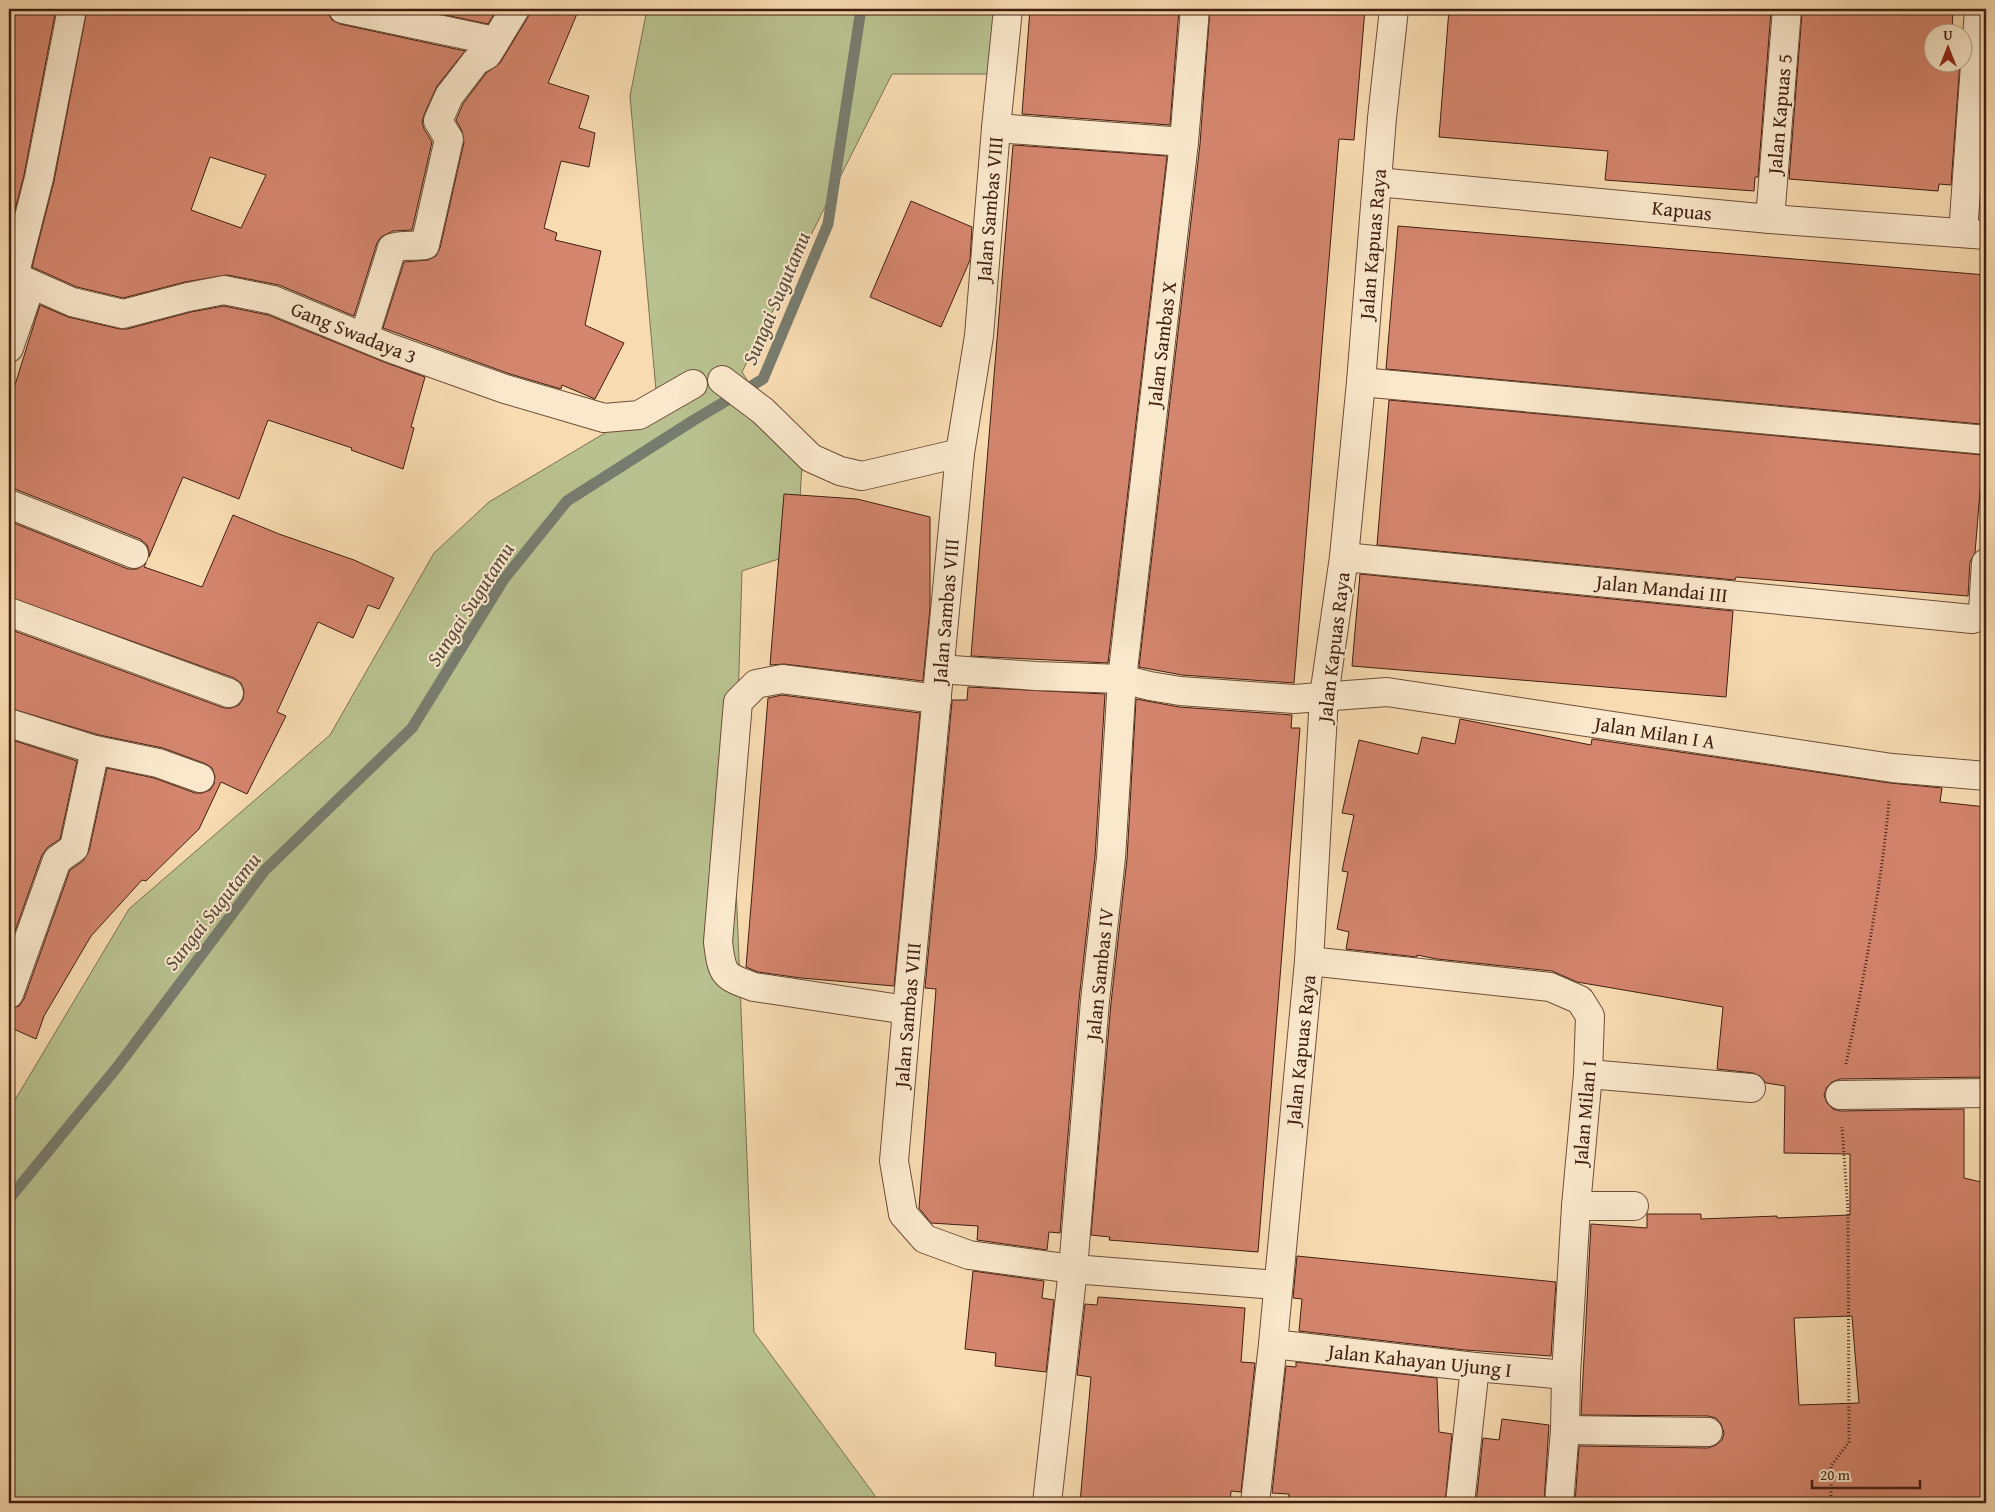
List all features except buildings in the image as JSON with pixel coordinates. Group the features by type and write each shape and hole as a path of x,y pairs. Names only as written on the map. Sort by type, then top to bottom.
{"street":[{"path":"9,348 18,278 72,9"},
{"path":"343,9 485,39 494,43"},
{"path":"364,337 392,248 401,244 415,246 426,244 448,139 438,121 448,96 476,61 487,55 515,9"},
{"name":"Jalan Sambas VIII","path":"1008,9 979,336 960,453 894,1161 904,1214 925,1239 969,1255 1073,1270"},
{"name":"Jalan Sambas X","path":"1122,679 1184,142 1195,9"},
{"name":"Jalan Kapuas Raya","path":"1255,1503 1273,1344 1277,1285 1309,961 1324,696 1344,557 1361,382 1382,118 1394,9"},
{"name":"Jalan Kapuas 5","path":"1770,219 1787,9"},
{"path":"1975,234 1979,9"},
{"path":"996,128 1184,142"},
{"name":"Kapuas","path":"1377,182 1770,219 1975,234"},
{"name":"Gang Swadaya 3","path":"18,278 72,302 122,314 224,290 273,300 364,337 505,390 604,418 639,415 693,384"},
{"path":"722,380 763,411 811,458 840,471 862,476 960,453"},
{"path":"1361,382 1986,440"},
{"path":"9,504 134,554"},
{"name":"Jalan Mandai III","path":"1344,557 1972,619 1979,617 1983,611 1986,562"},
{"path":"9,612 229,693"},
{"name":"Jalan Milan I A","path":"940,669 1122,679 1180,691 1294,699 1387,692 1892,768 1986,776"},
{"path":"907,1010 754,987 731,979 721,966 718,942 738,702 756,684 782,679 937,699"},
{"name":"Jalan Sambas IV","path":"1047,1503 1073,1270 1095,1001 1111,858 1122,679"},
{"path":"9,723 95,750 158,763 200,778"},
{"path":"9,994 58,860 74,848 95,750"},
{"name":"Jalan Milan I","path":"1309,961 1550,987 1580,1000 1590,1016 1588,1074 1576,1206 1566,1375 1565,1430 1559,1503"},
{"path":"1588,1074 1751,1088"},
{"path":"1840,1095 1986,1093"},
{"path":"1576,1206 1634,1206"},
{"path":"1073,1270 1277,1285"},
{"name":"Jalan Kahayan Ujung I","path":"1273,1344 1475,1367 1566,1375"},
{"path":"1460,1503 1475,1367"},
{"path":"1565,1430 1708,1432"}],"path":[{"path":"1831,1503 1831,1466 1849,1442 1848,1211 1840,1095 1856,1017 1879,884 1892,768"}],"green space":[{"path":"647,9 995,9 994,74 892,74 742,372 802,463 797,553 742,571 734,835 754,1332 876,1497 874,1503 9,1503 9,1110 129,909 330,735 434,553 489,502 657,402 630,96"}],"waterway":[{"name":"Sungai Sugutamu","path":"9,1199 118,1066 265,870 412,728 504,579 567,501 694,420 763,379 828,224 861,9"}]}
